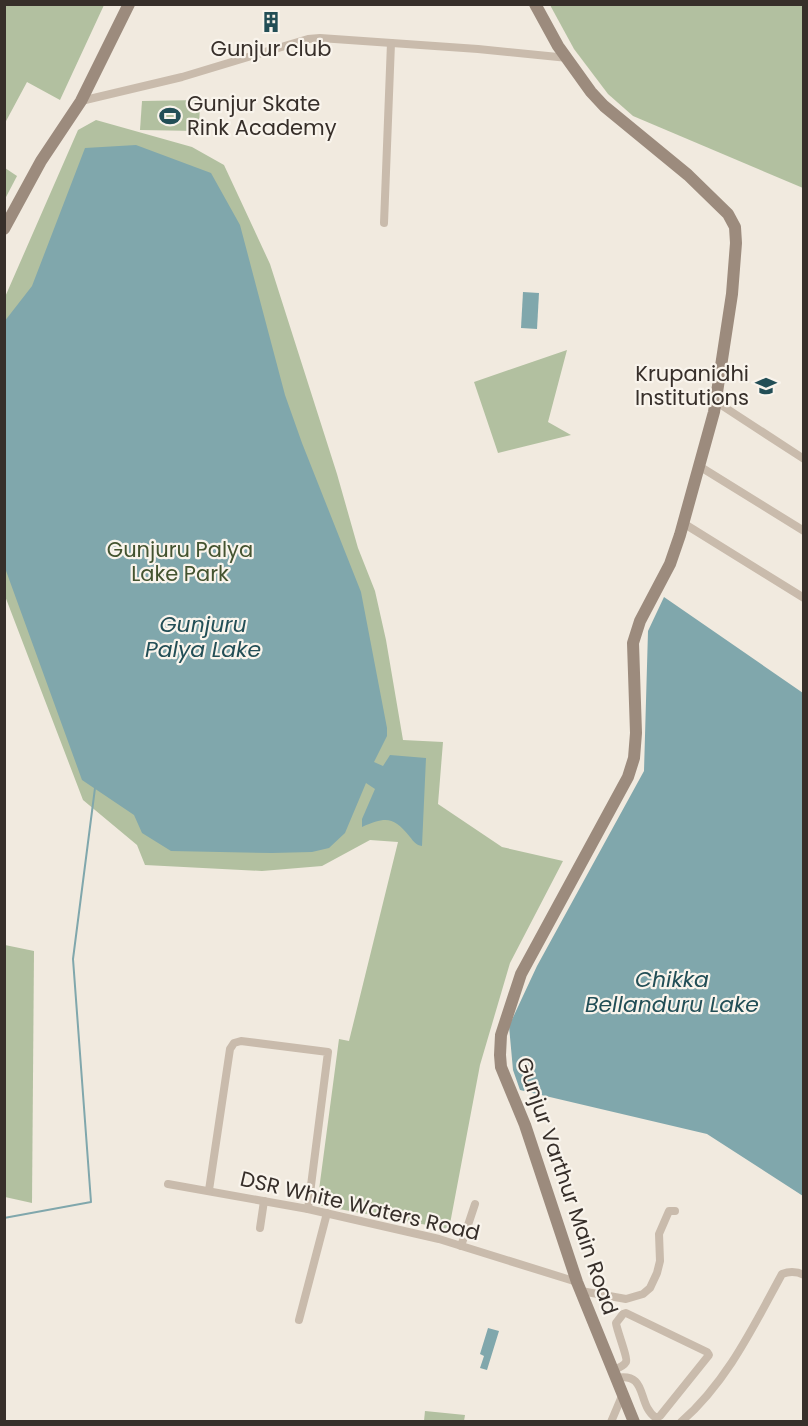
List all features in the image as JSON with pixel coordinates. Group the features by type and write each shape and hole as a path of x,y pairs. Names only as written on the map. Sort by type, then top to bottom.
{"main road":[{"path":"4,229 41,160 81,101 129,4"},
{"name":"Gunjur Varthur Main Road","path":"535,4 553,37 591,92 604,106 688,175 728,214 735,227 732,294 715,401 699,466 670,564 640,621 633,643 636,734 634,758 628,777 521,974 501,1035 501,1067 525,1125 579,1287 634,1422"}],"street":[{"path":"81,101 182,76 308,39 478,49 568,58"},
{"path":"384,223 392,43"},
{"path":"715,401 804,459"},
{"path":"699,466 804,531"},
{"path":"683,523 804,598"},
{"path":"209,1190 230,1049 234,1043 241,1041 328,1052 308,1209"},
{"name":"DSR White Waters Road","path":"168,1184 308,1209 439,1239 579,1287 626,1299 643,1294 650,1288 660,1261 659,1234 669,1211 675,1211"},
{"path":"260,1228 264,1201"},
{"path":"460,1246 476,1204"},
{"path":"299,1320 327,1213"},
{"path":"681,1422 702,1404 719,1382 747,1338 782,1275 798,1272 804,1275"},
{"path":"626,1313 709,1355 656,1418 650,1414 636,1380 614,1374 623,1366 627,1358 619,1339 616,1323 626,1313"},
{"path":"611,1422 622,1396"}],"green space":[{"path":"5,4 104,5 60,100 27,82 5,123"},
{"path":"550,5 803,5 803,188 633,116 608,94 574,49"},
{"name":"Gunjur Skate Rink Academy","path":"200,100 199,131 140,130 142,101"},
{"name":"Gunjuru Palya Lake","path":"96,120 192,147 224,165 270,264 337,474 358,548 375,591 403,740 443,742 438,804 502,847 563,861 510,963 480,1065 449,1229 317,1205 339,1039 349,1041 398,842 370,840 322,866 262,871 145,865 137,845 83,800 5,596 5,297 78,130"},
{"path":"5,168 17,176 5,199"},
{"path":"567,350 548,422 571,435 498,453 474,382"},
{"path":"5,945 34,951 32,1203 5,1197"},
{"path":"425,1411 465,1415 464,1421 424,1421"}],"water":[{"name":"Gunjuru Palya Lake","path":"136,145 211,173 240,225 285,395 361,592 387,728 387,736 374,762 383,766 390,755 426,758 422,846 415,843 399,825 389,820 377,821 362,827 362,819 375,789 366,783 345,833 329,848 312,852 272,853 171,851 142,833 134,815 82,780 5,568 4,322 32,286 85,148"},
{"path":"523,292 539,293 537,329 521,328"},
{"name":"Chikka Bellanduru Lake","path":"664,597 803,693 803,1196 707,1134 520,1090 513,1070 509,1026 537,966 644,771 648,631"},
{"path":"488,1328 499,1331 487,1370 480,1368 484,1356 480,1354"}],"waterway":[{"path":"4,1218 91,1202 73,959 95,788"}],"place":[{"name":"Gunjur club","path":"271,22"},
{"name":"Gunjur Skate Rink Academy","path":"170,116"},
{"name":"Krupanidhi Institutions","path":"766,386"}],"park label":[{"name":"Gunjuru Palya Lake Park","path":"180,562"}]}
